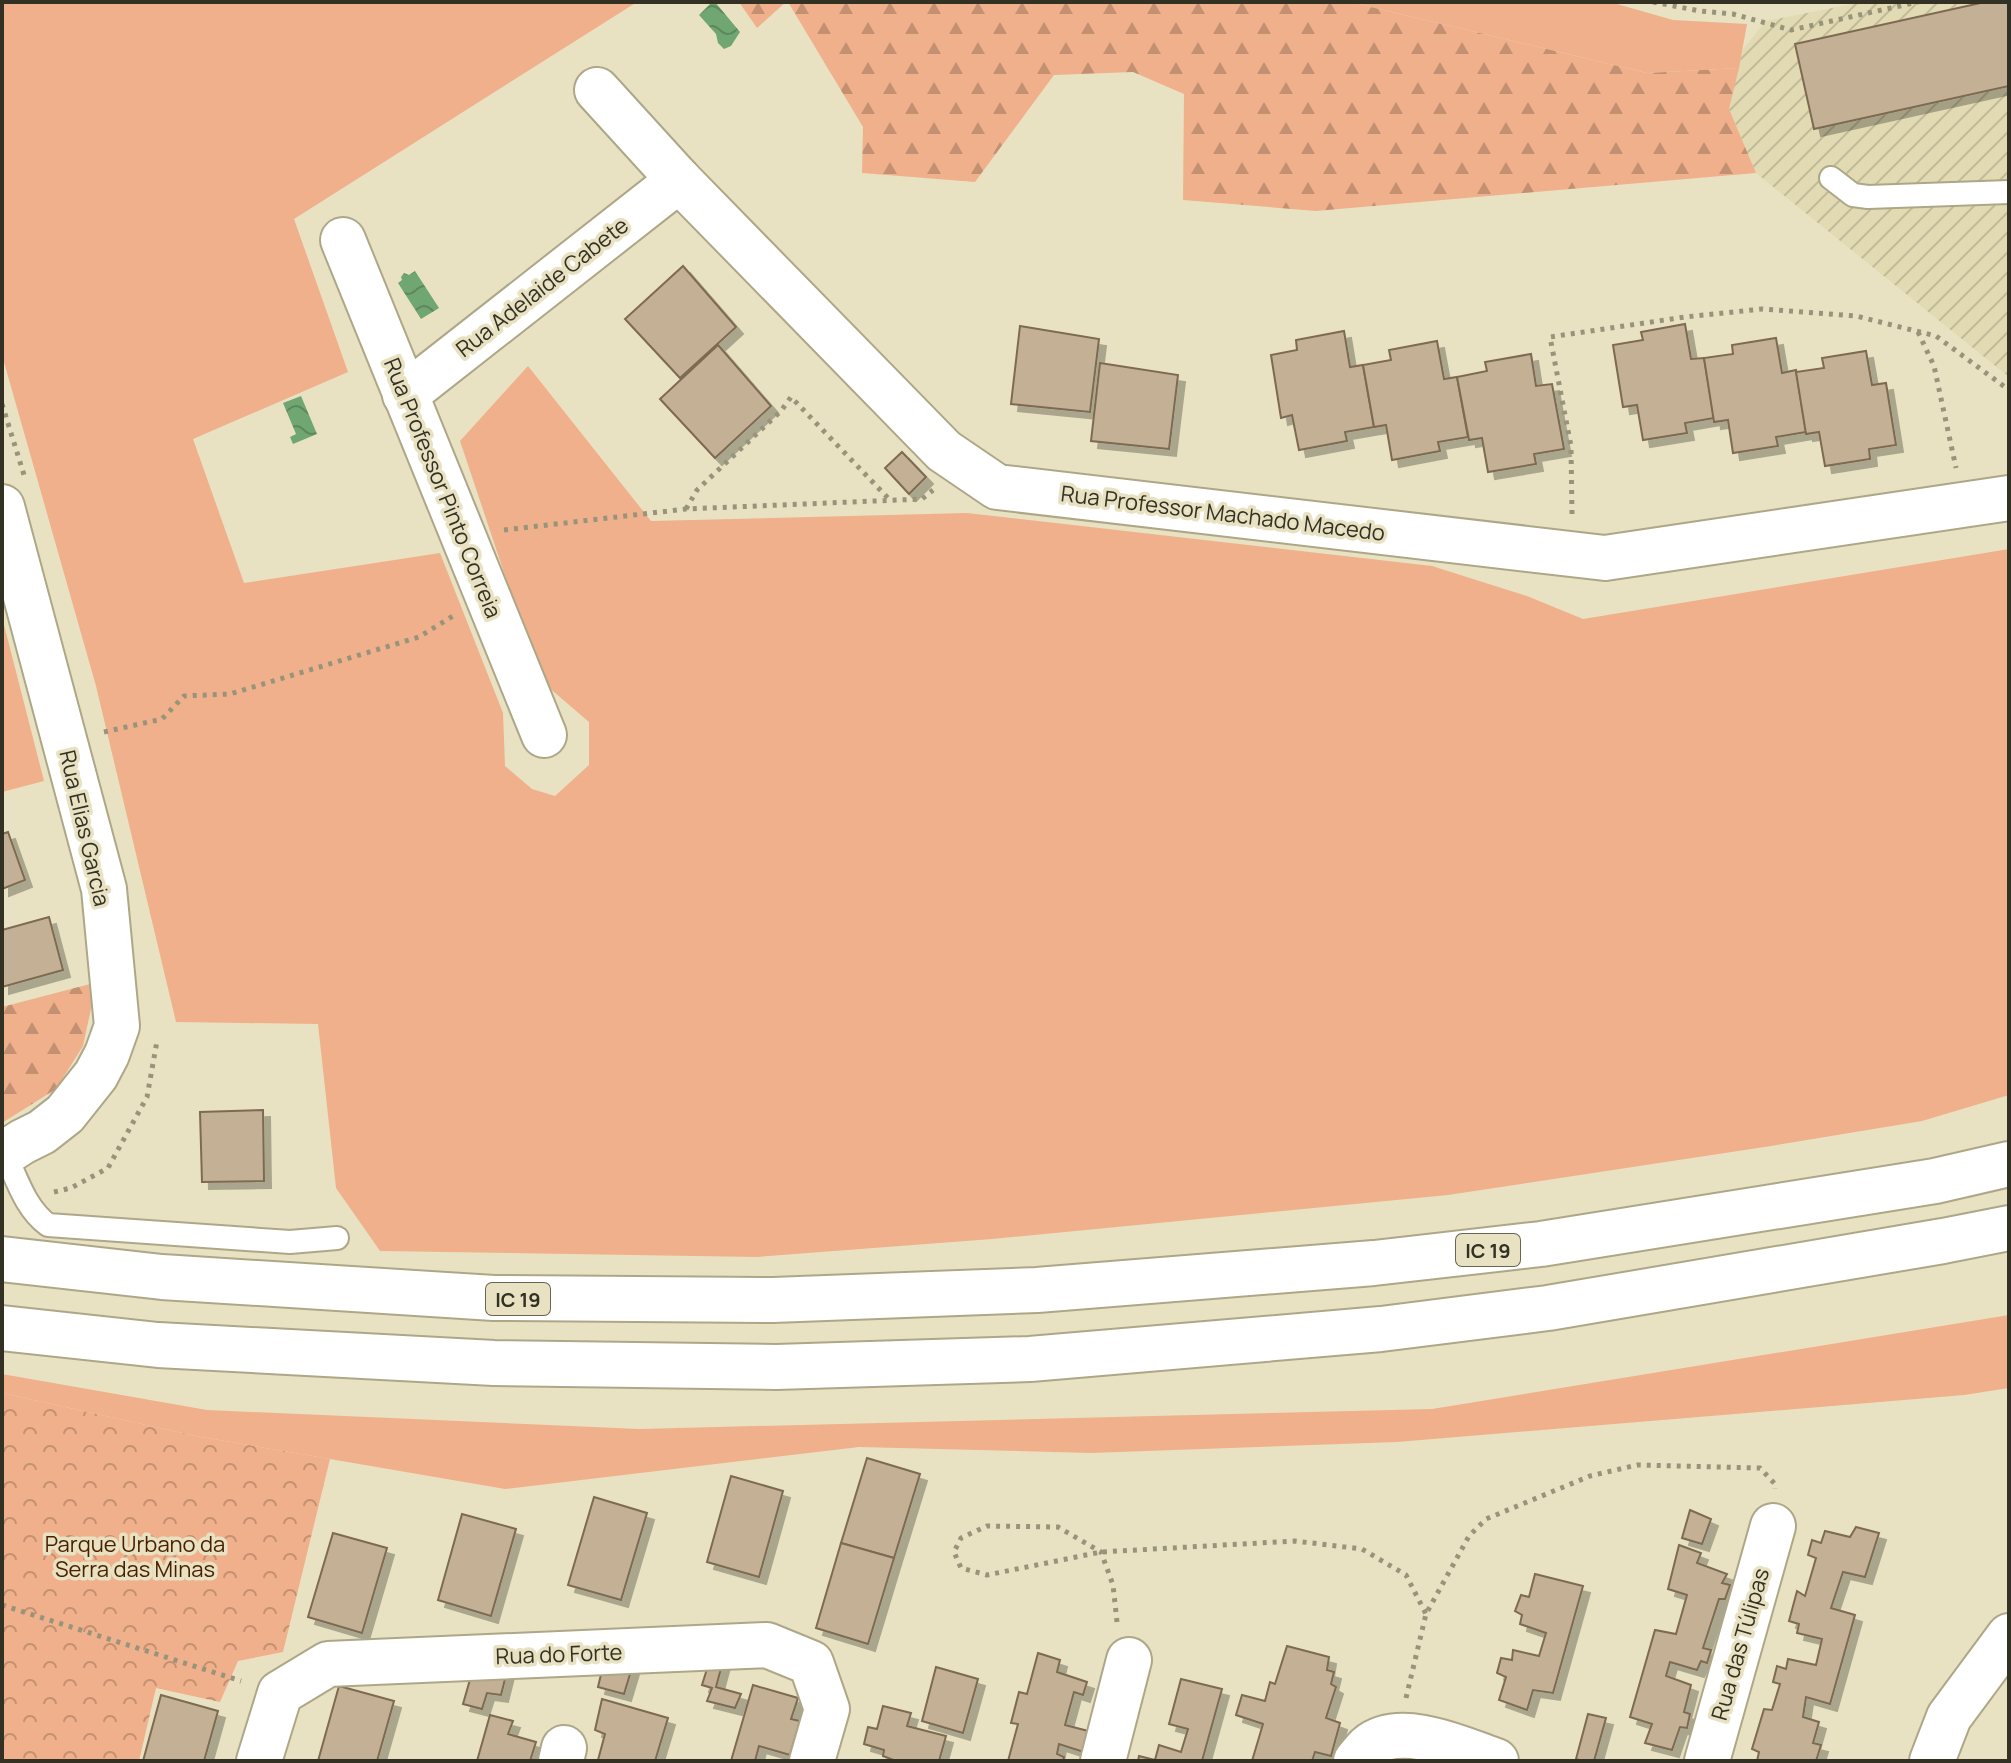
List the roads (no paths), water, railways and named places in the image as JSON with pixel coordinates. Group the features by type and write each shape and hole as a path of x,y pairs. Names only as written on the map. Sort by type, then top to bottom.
{"main road":[{"name":"Rua Professor Machado Macedo","path":"597,90 679,180 944,451 997,487 1605,558 2009,498"},
{"name":"Rua Adelaide Cabete","path":"405,395 679,180"},
{"name":"Rua Professor Pinto Correia","path":"343,240 544,735"},
{"name":"Rua Elias Garcia","path":"2,507 104,889 117,1026 96,1075 65,1114 42,1132 4,1154"},
{"path":"1935,1181 2009,1136"},
{"name":"IC 19","path":"2,1259 162,1277 494,1298 773,1300 1037,1290 1374,1263 1541,1244 1935,1181 2009,1164"},
{"path":"2,1328 158,1345 494,1363 776,1367 1030,1359 1381,1329 1517,1312 2009,1228"},
{"path":"1943,1241 2009,1251"},
{"name":"Rua das Túlipas","path":"1707,1761 1773,1526"},
{"path":"1932,1761 1949,1717 2009,1636"},
{"name":"Rua do Forte","path":"259,1761 280,1693 328,1664 767,1645 811,1663 827,1709 812,1761"},
{"path":"1103,1761 1129,1660"},
{"path":"1356,1761 1370,1745 1398,1735 1427,1738 1496,1761"}],"lane":[{"path":"1831,178 1853,195 1868,197 2009,192"},
{"path":"4,1154 36,1217 48,1225 290,1242 337,1238"}],"water":[{"path":"712,2 740,32 731,46 724,49 718,43 716,34 699,15"},
{"path":"415,271 439,308 421,319 398,283 404,273 409,275"},
{"path":"301,396 317,434 293,444 290,437 296,434 283,403"}],"park label":[{"name":"Parque Urbano da Serra das Minas","path":"135,1556"}]}
